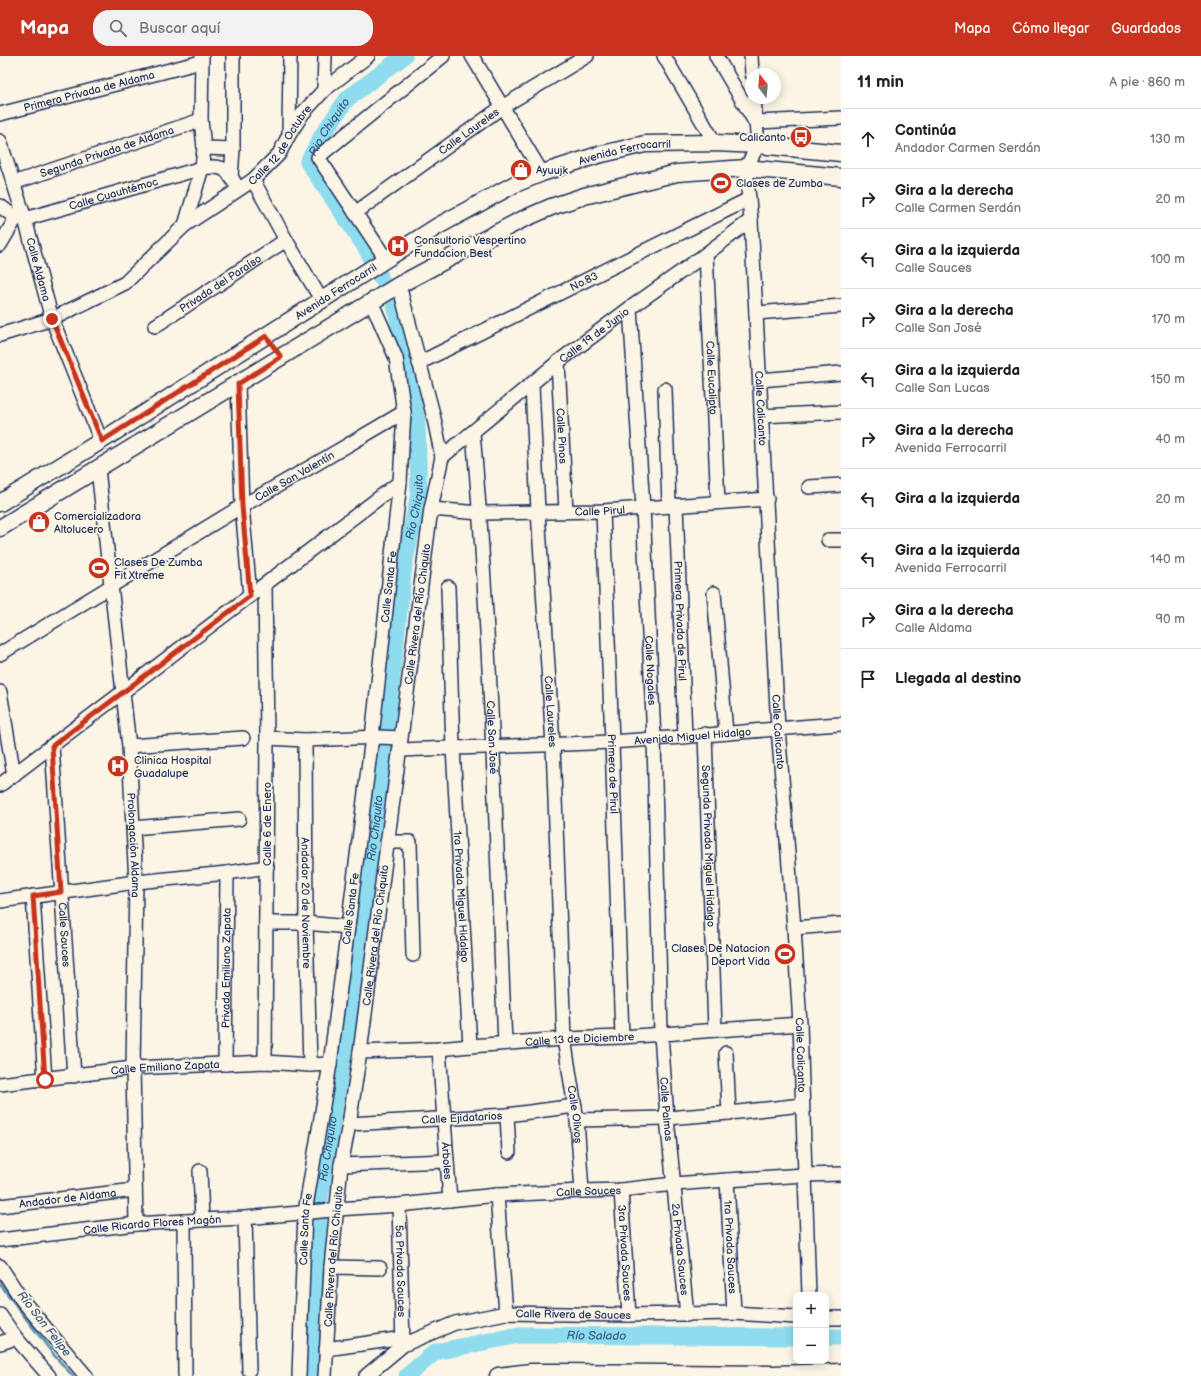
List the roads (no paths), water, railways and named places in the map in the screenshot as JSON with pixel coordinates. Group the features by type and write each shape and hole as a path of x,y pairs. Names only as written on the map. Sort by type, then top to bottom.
{"main road":[{"name":"Avenida Ferrocarril","path":"0,503 102,441 438,226 515,184 542,173 598,155 645,144 715,143 758,145 841,153"},
{"path":"0,528 396,287 519,221 551,207 584,196 677,173 746,168 841,176"},
{"path":"266,336 281,357"},
{"path":"498,1376 531,1374 772,1375 841,1372"}],"street":[{"path":"233,56 233,149 231,177 238,189"},
{"path":"289,135 290,56"},
{"path":"324,90 325,56"},
{"name":"Calle 12 de Octubre","path":"0,335 52,319 125,283 184,224 253,180 279,154 303,113 324,90 368,56"},
{"path":"384,260 318,157 443,56"},
{"path":"472,56 542,173"},
{"name":"Calle Laureles","path":"355,213 502,107 587,56"},
{"path":"664,56 715,143"},
{"path":"716,56 755,122"},
{"path":"751,56 752,68"},
{"name":"Calle 12 de Octubre","path":"184,224 202,168 204,148 201,120 202,59"},
{"name":"Primera Privada de Aldama","path":"0,114 202,59"},
{"path":"746,168 758,145 754,104"},
{"path":"755,122 841,118"},
{"name":"Segunda Privada de Aldama","path":"13,183 201,120"},
{"name":"Calle Aldama","path":"0,141 13,183 21,219 52,319 102,441"},
{"path":"204,148 233,149"},
{"name":"Calle Cuauhtémoc","path":"21,219 202,168 213,166 220,167 226,170 231,177"},
{"name":"Calle Calicanto","path":"746,168 751,220 761,416 767,499 778,728 800,1024 809,1292"},
{"path":"253,180 322,301"},
{"name":"No.83","path":"419,363 749,199"},
{"path":"0,206 21,219 0,245"},
{"name":"Calle 19 de Junio","path":"442,457 474,433 558,362 751,220"},
{"name":"Privada del Paraíso","path":"155,326 286,240"},
{"name":"Calle Eucalipto","path":"706,254 718,502"},
{"name":"Calle Rivera del Río Chiquito","path":"325,1376 334,1209 360,1052 387,842 397,742 432,509 442,457 433,414 396,287"},
{"name":"Calle Santa Fe","path":"299,1376 309,1212 375,737 400,482 404,412 396,358 374,300"},
{"path":"756,313 841,306"},
{"name":"Calle Nogales","path":"630,308 643,508 654,739 661,1034"},
{"name":"Calle Pinos","path":"558,362 566,511"},
{"path":"760,380 841,373"},
{"path":"238,384 242,506 250,596"},
{"name":"Calle Laureles","path":"532,385 538,512 553,745 564,1039"},
{"name":"Primera Privada de Pirul","path":"665,389 685,736"},
{"name":"Calle San Valentín","path":"0,654 242,506 404,412"},
{"path":"761,416 841,412"},
{"name":"Calle San José","path":"474,433 480,513 492,747 505,1043"},
{"name":"Prolongación Aldama","path":"98,469 129,746 136,882 134,1068 136,1224"},
{"path":"0,785 400,482"},
{"path":"809,487 841,485"},
{"name":"Calle Pirul","path":"432,509 480,513 603,511 767,499"},
{"name":"Primera de Pirul","path":"603,511 622,1038"},
{"name":"Calle 6 de Enero","path":"265,585 267,738 266,1062"},
{"name":"1ra Privada Miguel Hidalgo","path":"448,587 453,748 470,1046"},
{"path":"714,593 726,733"},
{"path":"0,692 14,775"},
{"name":"Avenida Miguel Hidalgo","path":"267,738 305,740 375,737 397,742 453,748 612,742 841,724"},
{"name":"Segunda Privada Miguel Hidalgo","path":"705,734 715,1030"},
{"path":"129,746 243,738"},
{"name":"Andador 20 de Noviembre","path":"305,740 306,923 310,1065"},
{"name":"Calle Sauces","path":"52,746 74,1076"},
{"path":"133,828 239,819"},
{"path":"387,842 410,842 413,955"},
{"path":"0,901 136,882 227,873 267,867"},
{"name":"Privada Emiliano Zapata","path":"225,1064 227,873"},
{"path":"33,896 45,1080"},
{"path":"266,923 306,923 348,927"},
{"path":"794,928 841,924"},
{"name":"Calle 13 de Diciembre","path":"360,1052 440,1049 564,1039 622,1038 800,1024"},
{"name":"Calle Palmas","path":"661,1034 667,1118 674,1184"},
{"name":"Calle Olivos","path":"564,1039 577,1120 582,1191"},
{"name":"Árboles","path":"440,1049 445,1118 446,1161 450,1200"},
{"path":"726,1053 729,1113"},
{"name":"Calle Emiliano Zapata","path":"0,1084 45,1080 134,1068 266,1062 310,1065 330,1064"},
{"path":"577,1120 667,1118 802,1105"},
{"name":"Calle Ejidatarios","path":"349,1124 507,1115 575,1106"},
{"path":"507,1115 509,1152"},
{"path":"341,1165 446,1161"},
{"path":"200,1171 202,1220"},
{"name":"Calle Sauces","path":"309,1212 497,1195 621,1190 674,1184 805,1174 841,1174"},
{"name":"1ra Privada Sauces","path":"727,1180 734,1313"},
{"name":"2a Privada Sauces","path":"674,1184 687,1315"},
{"name":"Andador de Aldama","path":"0,1206 135,1190"},
{"name":"3ra Privada Sauces","path":"621,1190 629,1315"},
{"path":"497,1195 506,1313"},
{"name":"5a Privada Sauces","path":"399,1205 404,1342"},
{"name":"Calle Ricardo Flores Magón","path":"0,1240 136,1224 184,1220 245,1218 309,1212"},
{"path":"245,1218 249,1370"},
{"path":"184,1220 185,1375"},
{"path":"0,1266 22,1300 86,1376"},
{"path":"331,1267 380,1268"},
{"name":"Calle Rivera de Sauces","path":"366,1376 404,1342 455,1323 506,1313 687,1315 734,1313 793,1317"},
{"path":"0,1315 16,1338 49,1376"},
{"path":"829,1318 841,1318"},
{"path":"0,1343 16,1338"},
{"path":"326,1349 404,1342"}],"waterway":[{"name":"Rio Chiquito","path":"380,276 366,248 308,162 323,134 347,99 404,56"},
{"name":"Rio Chiquito","path":"314,1376 319,1205 350,1009 375,831 404,565 419,494 417,421 395,304 385,284"},
{"name":"Río San Felipe","path":"0,1284 54,1355 73,1376"},
{"name":"Río Salado","path":"407,1376 435,1352 519,1335 793,1337"},
{"name":"Río Salado","path":"829,1337 841,1337"}],"place":[{"name":"Calicanto","path":"801,137"},
{"name":"Ayuujk","path":"521,170"},
{"name":"Clases de Zumba","path":"721,183"},
{"name":"Consultorio Vespertino Fundacion Best","path":"398,246"},
{"name":"Comercializadora Altolucero","path":"39,522"},
{"name":"Clases De Zumba Fit Xtreme","path":"99,568"},
{"name":"Clinica Hospital Guadalupe","path":"118,766"},
{"name":"Clases De Natacion Deport Vida","path":"785,954"}]}
